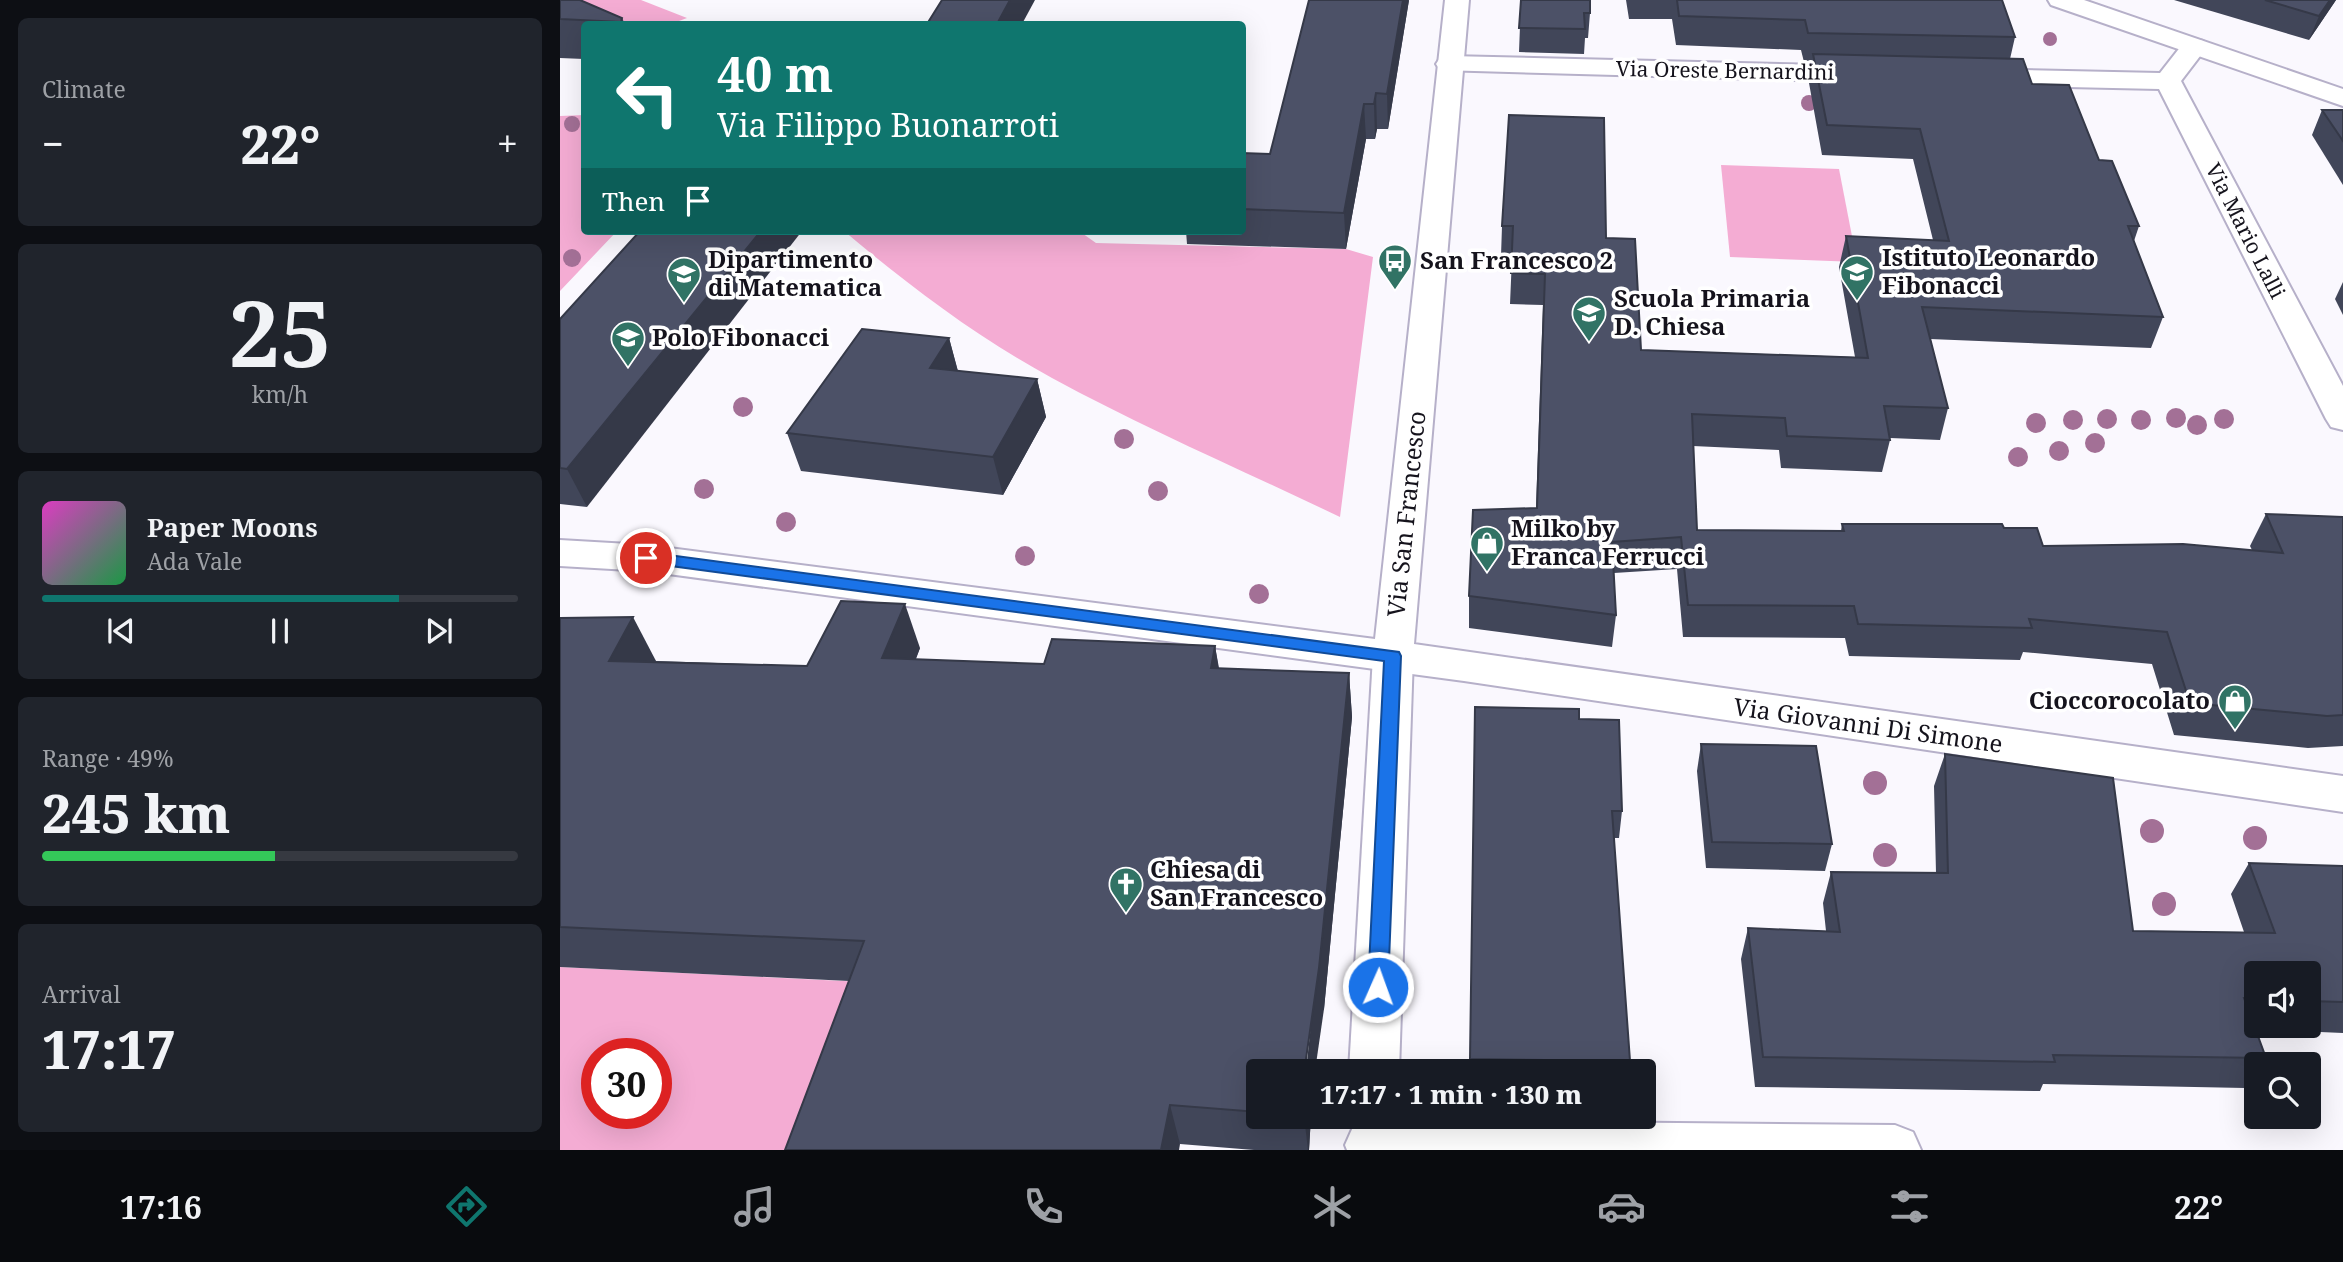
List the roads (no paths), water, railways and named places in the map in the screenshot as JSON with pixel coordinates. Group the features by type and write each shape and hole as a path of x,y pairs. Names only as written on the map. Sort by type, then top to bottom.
{"street":[{"name":"Via San Francesco","path":"1375,1059 1393,656 1457,0"},
{"path":"2060,0 2343,98"},
{"path":"1948,76 2168,82 2182,59 2194,47"},
{"name":"Via Oreste Bernardini","path":"1449,64 1892,75"},
{"name":"Via Mario Lalli","path":"2168,82 2343,419"},
{"name":"Via Giovanni Di Simone","path":"560,553 646,558 1393,656 2343,794"},
{"path":"1372,1137 1895,1150"}],"place":[{"name":"San Francesco 2","path":"1395,291"},
{"name":"Istituto Leonardo Fibonacci","path":"1857,302"},
{"name":"Dipartimento di Matematica","path":"684,304"},
{"name":"Scuola Primaria D. Chiesa","path":"1589,343"},
{"name":"Polo Fibonacci","path":"628,368"},
{"name":"Milko by Franca Ferrucci","path":"1487,573"},
{"name":"Cioccorocolato","path":"2235,731"},
{"name":"Chiesa di San Francesco","path":"1126,914"}]}
